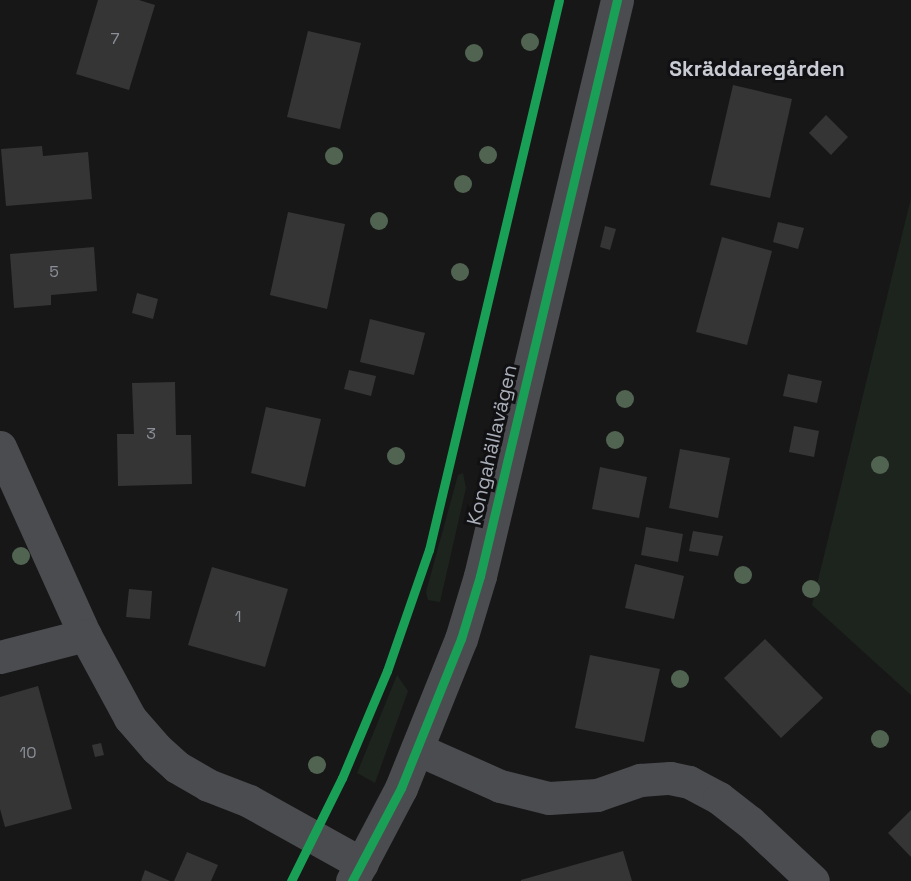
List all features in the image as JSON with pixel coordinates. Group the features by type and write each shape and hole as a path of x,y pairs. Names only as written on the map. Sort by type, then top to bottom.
{"street":[{"name":"Kongahällavägen","path":"357,873 417,749 461,639 480,576 617,0"},
{"path":"0,447 85,635 130,718 177,767 249,801 357,873"},
{"path":"0,657 85,635"},
{"path":"417,749 500,786 549,798 597,795 640,780 670,778 689,782 718,798 750,822 813,881"}],"shaded area":[{"path":"911,198 911,695 812,605"},
{"path":"463,473 466,488 440,602 428,600 426,592 458,475"},
{"path":"397,675 408,691 375,783 357,773"}],"building":[{"path":"98,0 139,0 155,5 129,90 76,74"},
{"path":"308,31 361,43 340,129 287,117"},
{"path":"733,85 792,99 770,198 710,185"},
{"path":"826,115 848,137 831,155 809,133"},
{"path":"42,146 43,156 88,152 92,199 6,206 1,149"},
{"path":"288,212 345,224 327,309 270,295"},
{"path":"778,222 804,228 798,249 773,242"},
{"path":"605,226 616,229 610,250 600,247"},
{"path":"722,237 772,251 747,345 696,332"},
{"path":"94,247 97,291 51,295 51,305 14,308 10,254"},
{"path":"137,293 158,299 153,319 132,313"},
{"path":"370,319 425,333 414,375 360,362"},
{"path":"349,370 376,376 371,396 344,389"},
{"path":"788,374 822,381 817,403 783,396"},
{"path":"175,382 176,435 191,435 192,484 118,486 117,434 134,434 132,383"},
{"path":"266,407 321,419 305,487 251,473"},
{"path":"794,426 819,431 814,457 789,452"},
{"path":"680,449 730,458 718,518 669,508"},
{"path":"600,467 647,477 639,518 592,509"},
{"path":"646,527 683,534 678,562 641,555"},
{"path":"693,531 723,536 718,556 689,551"},
{"path":"635,564 684,576 674,619 625,608"},
{"path":"212,567 288,589 265,667 188,645"},
{"path":"129,589 152,591 150,619 126,617"},
{"path":"765,639 823,698 781,738 724,678"},
{"path":"590,655 660,669 644,742 575,728"},
{"path":"38,686 72,809 5,827 0,809 0,697"},
{"path":"101,743 104,755 95,757 92,745"},
{"path":"911,810 911,857 888,833"},
{"path":"623,851 632,881 521,881 521,880"},
{"path":"187,852 218,865 211,881 174,881"},
{"path":"145,870 170,881 141,881"}],"cycle path":[{"path":"291,881 342,778 387,671 429,550 559,0"},
{"path":"352,881 401,788 461,639 480,576 617,0"}],"district":[{"name":"Skräddaregården","path":"757,69"}]}
